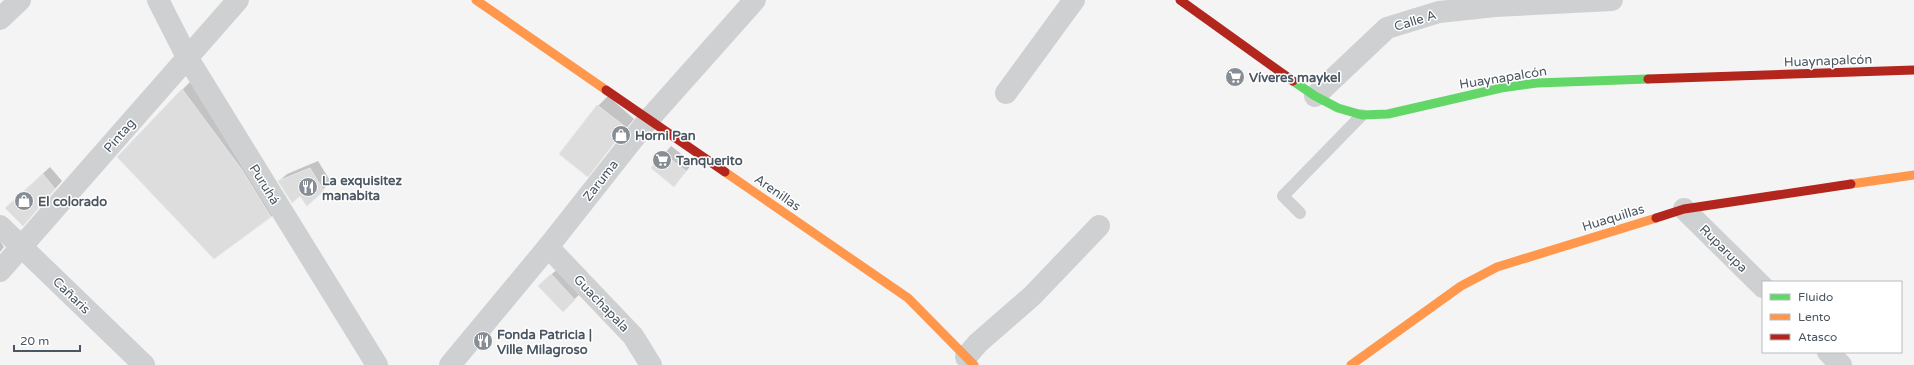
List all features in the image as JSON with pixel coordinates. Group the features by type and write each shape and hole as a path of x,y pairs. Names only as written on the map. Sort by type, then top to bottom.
{"street":[{"path":"0,20 20,0"},
{"name":"Puruhá","path":"158,0 187,57 377,365"},
{"name":"Pintag","path":"0,271 238,0"},
{"name":"Arenillas","path":"476,0 908,298 970,361"},
{"name":"Zaruma","path":"450,365 548,246 649,119 755,0"},
{"path":"1006,94 1074,0"},
{"name":"Huaynapalcón","path":"1180,0 1315,96 1338,108 1362,115 1388,114 1501,88 1537,83 1914,70"},
{"name":"Calle A","path":"1315,96 1387,28 1439,12 1495,6 1612,0"},
{"name":"Huaquillas","path":"1351,365 1461,286 1497,267 1684,209 1914,175"},
{"name":"Ruparupa","path":"1684,209 1762,286"},
{"name":"Cañaris","path":"0,226 144,365"},
{"path":"970,361 978,343 1032,296 1099,226"},
{"name":"Guachapala","path":"548,246 633,336 651,365"},
{"path":"1829,353 1841,365"}],"lane":[{"path":"1300,213 1283,196 1362,115"}],"building":[{"path":"182,89 242,170 271,217 214,259 117,157"},
{"path":"597,105 623,125 624,130 588,177 559,154"},
{"path":"663,153 686,171 674,187 651,168"},
{"path":"310,168 324,191 307,206 300,196 292,203 278,181"},
{"path":"43,174 55,189 23,226 5,208"},
{"path":"551,274 575,300 563,312 538,286"}],"traffic: fast":[{"path":"1293,81 1315,96 1338,108 1362,115 1388,114 1501,88 1537,83 1648,79"}],"traffic: slow":[{"path":"476,0 606,90"},
{"path":"725,172 908,298 974,365"},
{"path":"1851,184 1914,175"},
{"path":"1351,365 1461,286 1497,267 1656,218"}],"traffic: jam":[{"path":"1180,0 1293,81"},
{"path":"1648,79 1914,70"},
{"path":"606,90 725,172"},
{"path":"1656,218 1684,209 1851,184"}],"place":[{"name":"Víveres maykel","path":"1235,77"},
{"name":"Horni Pan","path":"621,135"},
{"name":"Tanquerito","path":"662,160"},
{"name":"La exquisitez manabita","path":"308,187"},
{"name":"El colorado","path":"24,201"},
{"name":"Fonda Patricia | Ville Milagroso","path":"483,341"}]}
